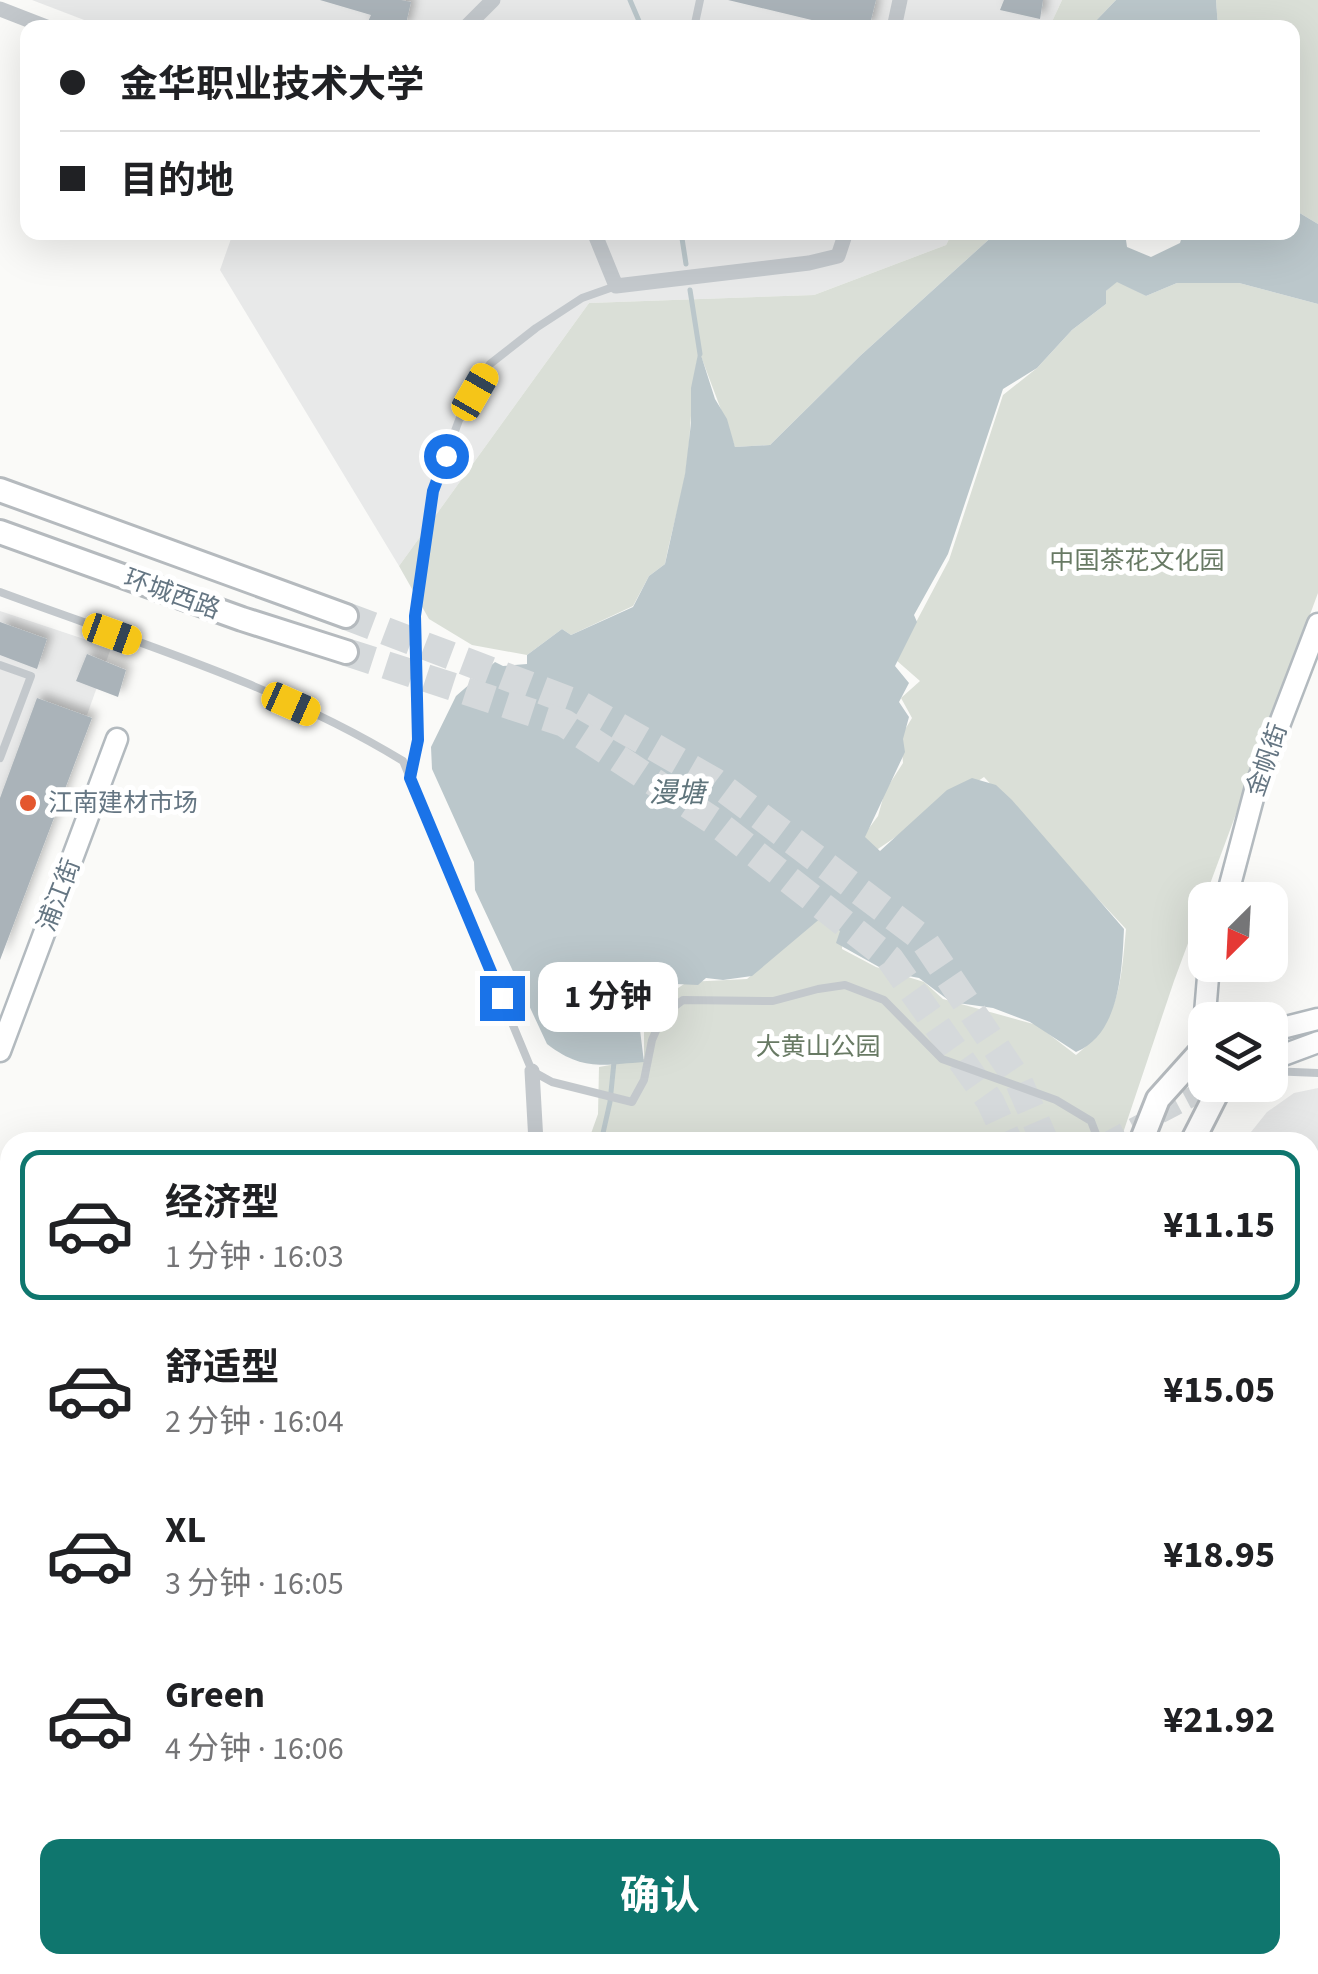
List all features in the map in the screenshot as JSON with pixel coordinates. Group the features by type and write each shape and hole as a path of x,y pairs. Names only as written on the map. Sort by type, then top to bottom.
{"main road":[{"path":"0,490 346,616"},
{"name":"环城西路","path":"0,532 346,652"},
{"path":"1146,1132 1158,1099 1188,1068"},
{"path":"1197,1132 1213,1102"}],"street":[{"path":"473,20 493,0"},
{"path":"0,9 29,20"},
{"path":"597,240 616,286 810,262 838,256 843,240"},
{"name":"金帆街","path":"1231,882 1257,784 1318,624"},
{"name":"浦江街","path":"0,1051 117,739"},
{"path":"1288,1026 1318,1019"},
{"path":"1288,1053 1318,1042"},
{"path":"532,1072 535,1132"}],"lane":[{"path":"410,778 418,740 415,616 433,491 459,420 490,364 582,298 616,286"},
{"path":"0,592 224,675 359,734 403,760 532,1072 552,1082 632,1102 644,1080 652,1040 663,1014 683,1000 772,1001 845,985 884,1000 942,1059 1056,1100 1091,1121 1095,1132"},
{"path":"0,665 31,676 0,758"},
{"path":"1288,1072 1318,1072"}],"shaded area":[{"path":"32,0 1062,0 1053,20 84,20"},
{"path":"231,240 948,240 946,245 814,295 589,303 399,566 220,270"},
{"name":"江南建材市场","path":"0,611 111,648 0,958"},
{"path":"1318,1088 1318,1132 1251,1132 1267,1112 1288,1102 1288,1097"}],"green space":[{"path":"1062,0 1116,0 1097,20 1053,20"},
{"path":"1216,0 1318,0 1318,224 1300,213 1300,20 1217,20"},
{"path":"948,240 988,240 860,356 770,445 735,447 699,351 686,470 665,564 649,576 633,606 571,635 562,629 527,655 472,645 429,619 399,566 589,303 814,295 946,245"},
{"name":"中国茶花文化园","path":"1117,281 1146,296 1177,283 1239,283 1318,304 1318,593 1211,882 1188,882 1188,943 1123,1132 592,1132 598,1114 599,1067 644,1059 644,1011 687,982 747,979 821,916 843,930 842,949 876,967 924,982 943,999 1037,1025 1076,1055 1102,1028 1120,983 1126,929 984,777 875,851 861,839 878,816 885,791 903,763 901,736 912,718 901,698 920,681 896,660 949,560 1003,395 1037,368 1072,330 1106,304 1106,291"}],"water":[{"path":"1116,0 1216,0 1217,20 1097,20"},
{"name":"漫塘","path":"1300,213 1318,224 1318,304 1239,283 1177,283 1146,296 1117,282 1106,291 1106,304 1072,330 1037,368 1003,389 948,554 914,615 917,622 895,666 909,683 899,702 909,717 903,739 905,752 865,837 880,851 947,790 972,778 996,785 1124,929 1120,981 1102,1031 1076,1052 1030,1022 993,1008 951,1002 919,978 888,972 836,943 840,931 822,917 752,976 706,978 698,985 676,984 639,1022 644,1062 582,1062 547,1044 475,890 474,862 432,769 431,747 456,696 495,662 503,666 527,664 527,655 562,629 571,635 633,607 649,576 665,564 685,474 691,388 699,349 735,447 770,445 860,356 988,240 1126,240 1127,247 1151,257 1180,243 1300,240"}],"building":[{"path":"320,0 411,2 407,20 369,20 371,15"},
{"path":"728,0 876,0 871,20 812,20"},
{"path":"1004,0 1043,0 1040,19 1000,10"},
{"path":"0,622 47,639 37,669 0,655"},
{"path":"87,654 126,670 118,697 76,681"},
{"path":"37,698 92,718 0,960 0,798"}],"waterway":[{"path":"630,0 639,20"},
{"path":"682,240 686,264"},
{"path":"690,290 700,354"},
{"path":"603,1132 614,1062"}],"tunnel":[{"path":"346,616 581,705 715,782 923,939 1018,1080 1041,1132"},
{"path":"346,652 564,723 715,822 890,959 990,1101 1004,1132"},
{"path":"1126,1132 1188,1099"}],"place":[{"name":"江南建材市场","path":"28,803"}],"route":[{"path":"446,456 433,491 415,616 418,740 410,778 502,998"}],"park label":[{"name":"大黄山公园","path":"818,1047"}]}
